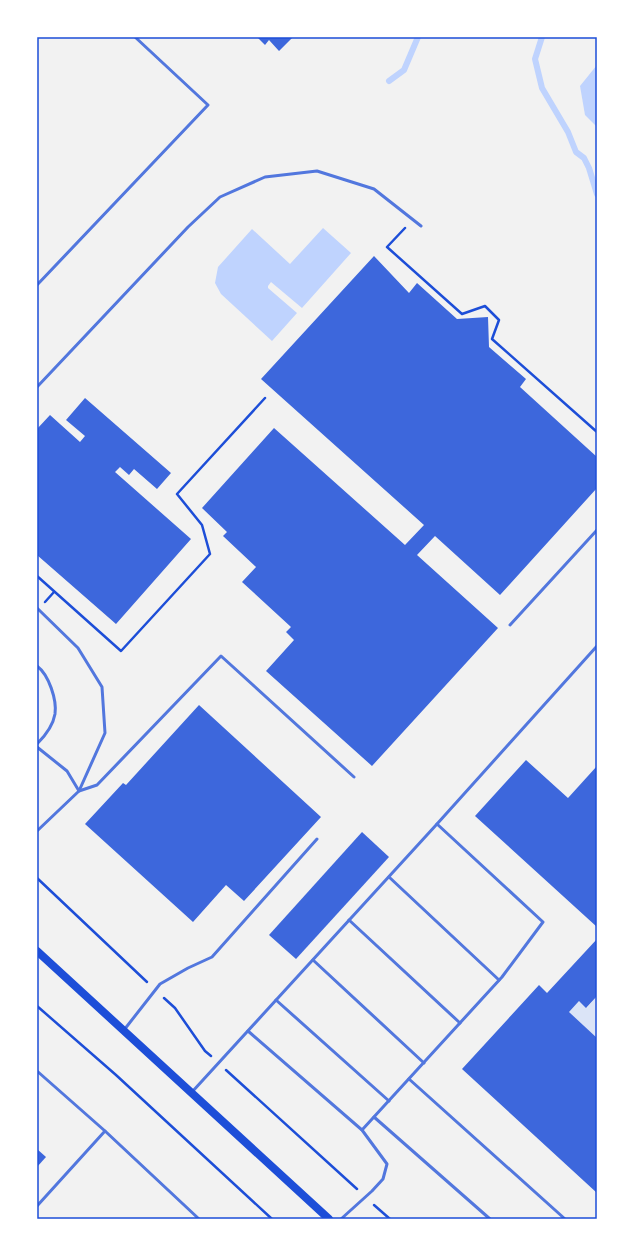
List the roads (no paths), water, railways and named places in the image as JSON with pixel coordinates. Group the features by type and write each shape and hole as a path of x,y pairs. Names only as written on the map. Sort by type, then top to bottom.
{"main road":[{"path":"37,951 329,1219"}],"lane":[{"path":"37,285 208,105 135,37"},
{"path":"37,387 188,227 220,197 265,177 317,170 374,189 421,226"},
{"path":"510,625 597,530"},
{"path":"37,608 78,648 102,687 105,733 79,791 37,831"},
{"path":"192,1092 389,877 597,646"},
{"path":"79,791 98,785 221,656 354,777"},
{"path":"37,666 43,670 50,684 55,714 45,736 37,745 67,771 79,791"},
{"path":"362,1130 499,980 542,922 437,824"},
{"path":"124,1030 160,984 188,968 212,957 317,839"},
{"path":"389,877 499,980"},
{"path":"349,920 460,1023"},
{"path":"313,960 424,1063"},
{"path":"276,1000 389,1101"},
{"path":"248,1031 362,1130 387,1164 383,1179 366,1197 341,1219"},
{"path":"37,1071 199,1219"},
{"path":"409,1079 565,1219"},
{"path":"374,1117 490,1219"},
{"path":"37,1206 104,1131"}],"water":[{"path":"597,65 597,127 585,115 580,86"},
{"path":"323,228 351,253 302,308 271,282 268,288 297,313 272,341 221,294 215,283 218,267 252,229 290,264"}],"waterway":[{"path":"389,81 404,70 418,37"},
{"path":"542,37 535,59 542,88 568,132 576,152 584,158 589,168 597,194"}]}
